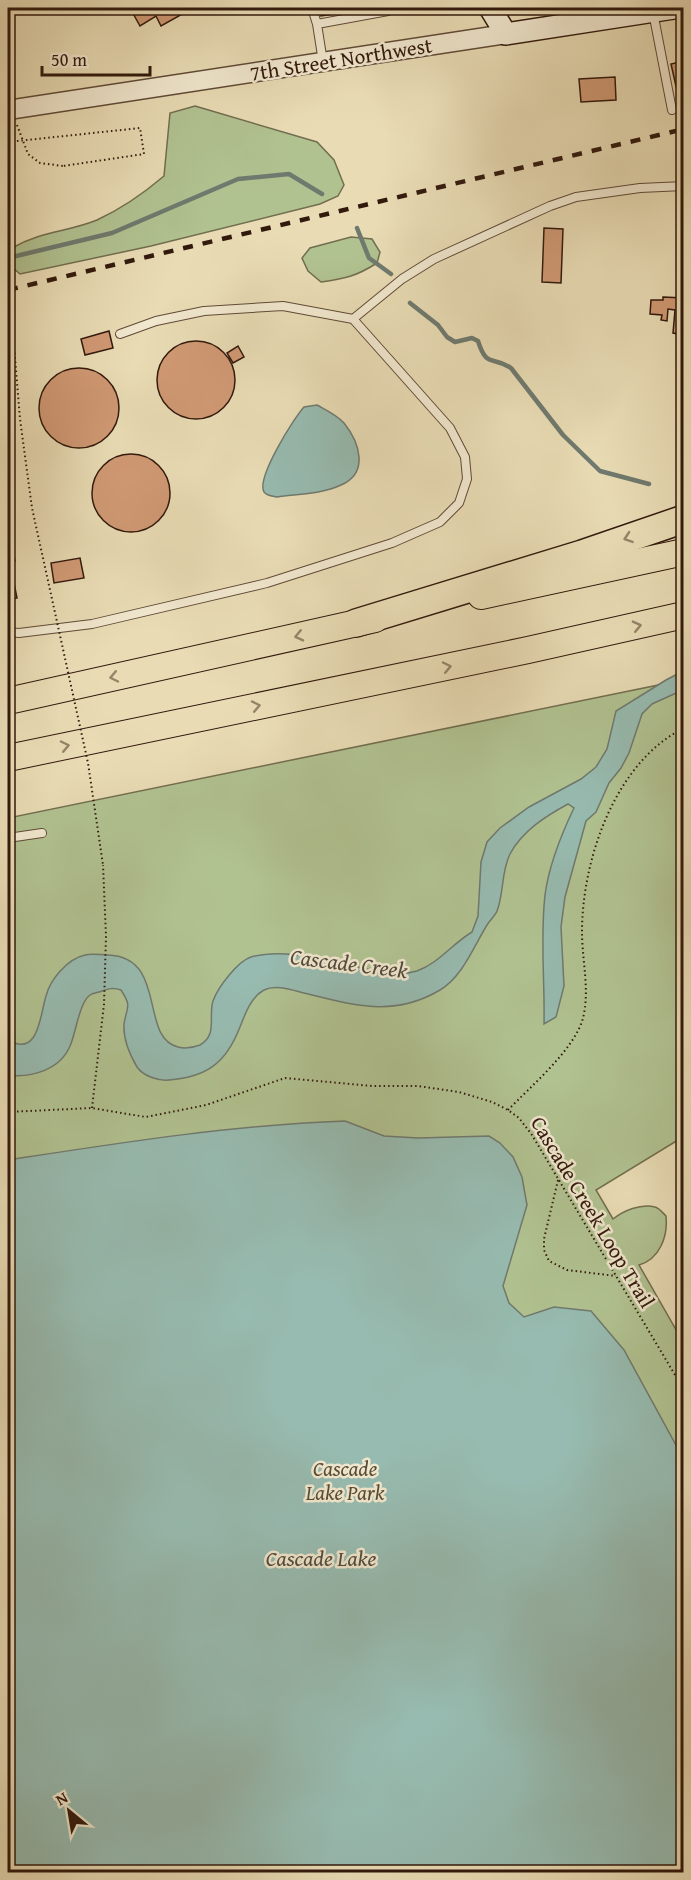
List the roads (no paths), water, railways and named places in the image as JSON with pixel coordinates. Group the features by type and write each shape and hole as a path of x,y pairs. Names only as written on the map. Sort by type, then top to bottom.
{"highway":[{"path":"356,623 582,555 684,519"},
{"path":"8,701 684,552"},
{"path":"8,758 528,650 684,615"}],"main road":[{"path":"490,8 506,34"},
{"name":"7th Street Northwest","path":"506,34 663,9"}],"street":[{"name":"7th Street Northwest","path":"8,110 506,34"}],"lane":[{"path":"312,8 323,62"},
{"path":"316,24 388,11 390,8"},
{"path":"663,9 672,110"},
{"path":"353,319 402,279 434,259 550,206 576,197 640,188 684,186"},
{"path":"8,632 19,633 92,624 267,583 392,543 440,522 459,503 467,479 465,457 450,428 353,319 283,306 204,311 156,321 120,334"},
{"path":"8,838 42,833"}],"water":[{"path":"317,405 338,418 350,431 359,457 356,473 350,480 326,490 270,496 264,492 263,485 265,474 277,448 304,407"},
{"path":"683,671 683,690 652,704 642,714 629,753 609,783 596,812 586,821 565,897 561,927 564,986 556,1017 544,1024 544,911 545,895 553,861 574,808 568,804 535,825 515,846 507,861 496,913 455,978 440,990 423,999 389,1006 356,1005 284,988 269,988 259,993 252,1001 228,1050 214,1066 194,1076 165,1080 147,1075 137,1067 125,1035 127,1000 121,990 110,989 92,994 86,999 80,1011 70,1046 52,1067 26,1075 8,1075 8,1040 18,1044 32,1039 40,1023 51,983 72,961 85,955 108,955 127,959 139,969 151,998 159,1029 166,1041 186,1048 206,1041 211,1031 212,1007 216,995 235,969 251,957 266,954 297,955 397,973 425,968 472,932 478,916 481,862 487,842 500,828 529,807 581,779 596,767 607,749 616,711"},
{"name":"Cascade Lake","path":"345,1121 384,1136 418,1138 489,1136 500,1143 513,1157 522,1177 527,1205 503,1286 509,1303 524,1317 554,1307 591,1311 624,1350 683,1458 683,1872 8,1872 8,1160 134,1141 260,1126"}],"waterway":[{"path":"8,258 112,233 238,179 289,174 322,194"},
{"path":"357,228 369,258 391,274"},
{"path":"410,303 438,325 447,337 455,342 472,338 478,341 487,358 511,368 563,435 600,471 649,484"}],"railway":[{"path":"8,290 684,129"}],"water label":[{"name":"Cascade Creek","path":"349,963"}],"park label":[{"name":"Cascade Lake Park","path":"345,1480"}]}
